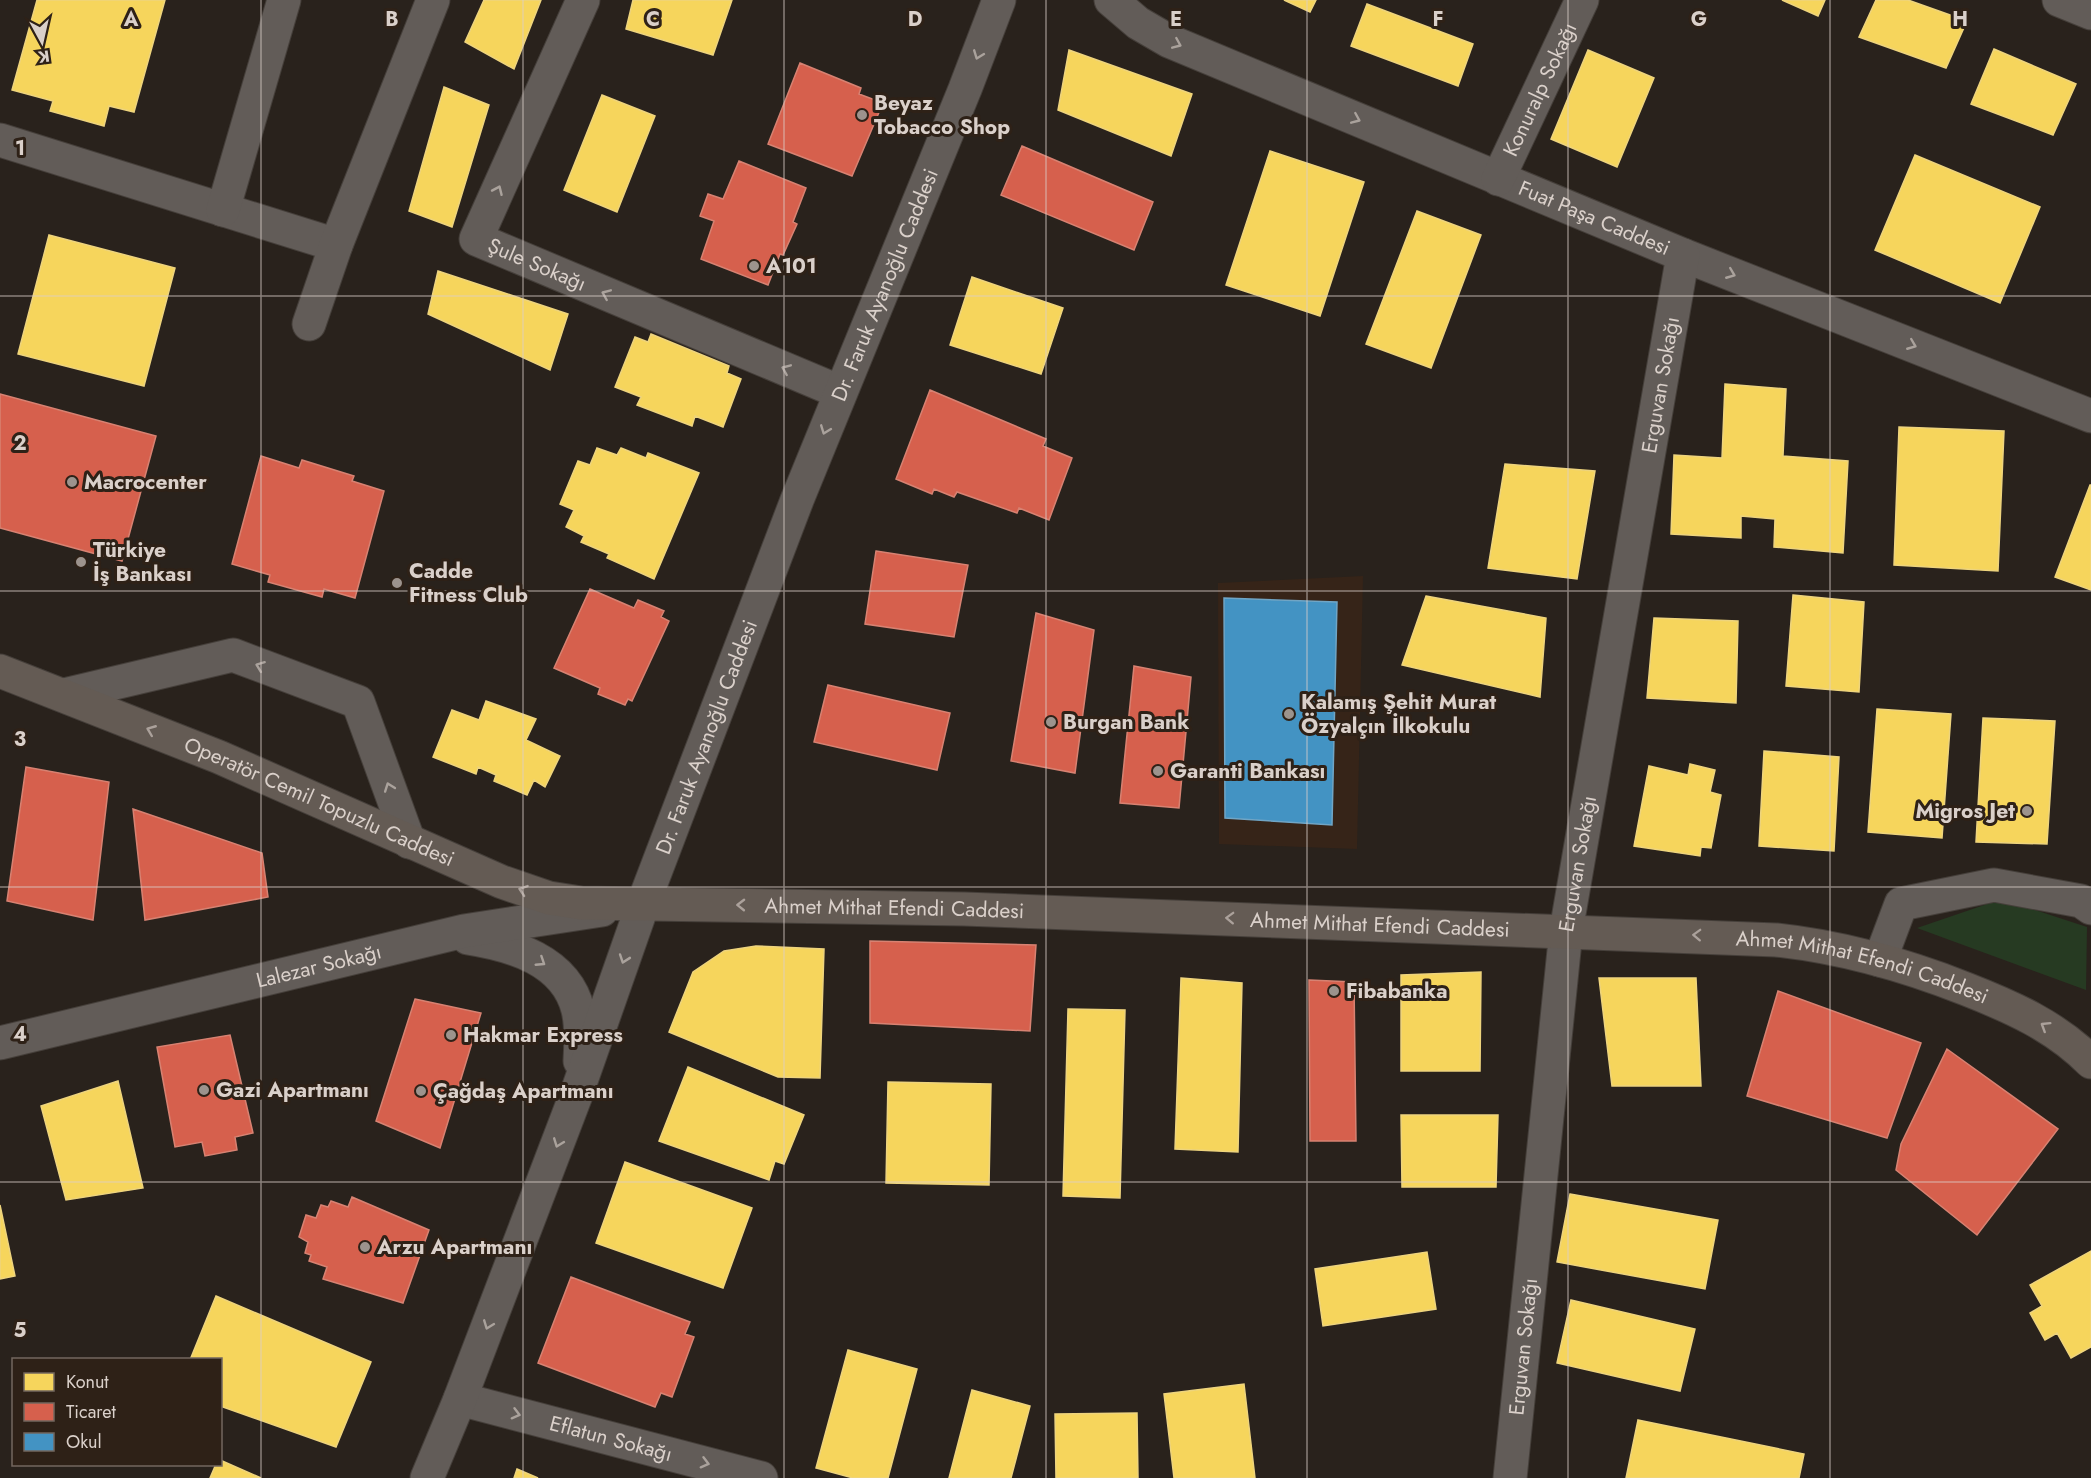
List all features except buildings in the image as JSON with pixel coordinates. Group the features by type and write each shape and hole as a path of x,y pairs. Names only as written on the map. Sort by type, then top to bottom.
{"main road":[{"name":"Operatör Cemil Topuzlu Caddesi","path":"0,671 229,762 502,882 549,898 581,903 643,904"},
{"name":"Ahmet Mithat Efendi Caddesi","path":"643,904 964,909 1566,930 1776,940 1831,948 1880,960 1950,983 2034,1019 2069,1042 2091,1062"}],"street":[{"path":"224,210 284,0"},
{"path":"309,324 336,245 433,0"},
{"name":"Şule Sokağı","path":"583,0 476,239 840,392"},
{"name":"Dr. Faruk Ayanoğlu Caddesi","path":"427,1478 460,1399 576,1095 643,904 840,392 965,89 999,0"},
{"name":"Fuat Paşa Caddesi","path":"1111,0 1138,23 1168,40 1683,255 2091,416"},
{"name":"Konuralp Sokağı","path":"1498,179 1582,0"},
{"path":"2059,0 2091,13"},
{"path":"0,140 336,245"},
{"name":"Erguvan Sokağı","path":"1510,1478 1566,930 1683,255"},
{"path":"64,695 233,655 357,702 409,842"},
{"path":"1880,960 1901,904 1994,885 2081,901 2091,908"},
{"name":"Lalezar Sokağı","path":"0,1043 445,936 643,904"},
{"path":"445,936 495,943 524,952 547,965 564,982 574,999 580,1020 580,1057 576,1095"},
{"name":"Eflatun Sokağı","path":"460,1399 761,1478"}],"shaded area":[{"name":"Kalamış Şehit Murat Özyalçın İlkokulu","path":"1363,576 1357,849 1219,844 1218,583"}],"green space":[{"path":"2002,899 2087,927 2086,990 1917,928"}],"place":[{"name":"Beyaz Tobacco Shop","path":"862,115"},
{"name":"A101","path":"754,266"},
{"name":"Macrocenter","path":"72,482"},
{"name":"Türkiye İş Bankası","path":"81,562"},
{"name":"Cadde Fitness Club","path":"397,583"},
{"name":"Kalamış Şehit Murat Özyalçın İlkokulu","path":"1289,714"},
{"name":"Burgan Bank","path":"1051,722"},
{"name":"Garanti Bankası","path":"1158,771"},
{"name":"Migros Jet","path":"2027,811"},
{"name":"Fibabanka","path":"1334,991"},
{"name":"Hakmar Express","path":"451,1035"},
{"name":"Gazi Apartmanı","path":"204,1090"},
{"name":"Çağdaş Apartmanı","path":"421,1091"},
{"name":"Arzu Apartmanı","path":"365,1247"}]}
